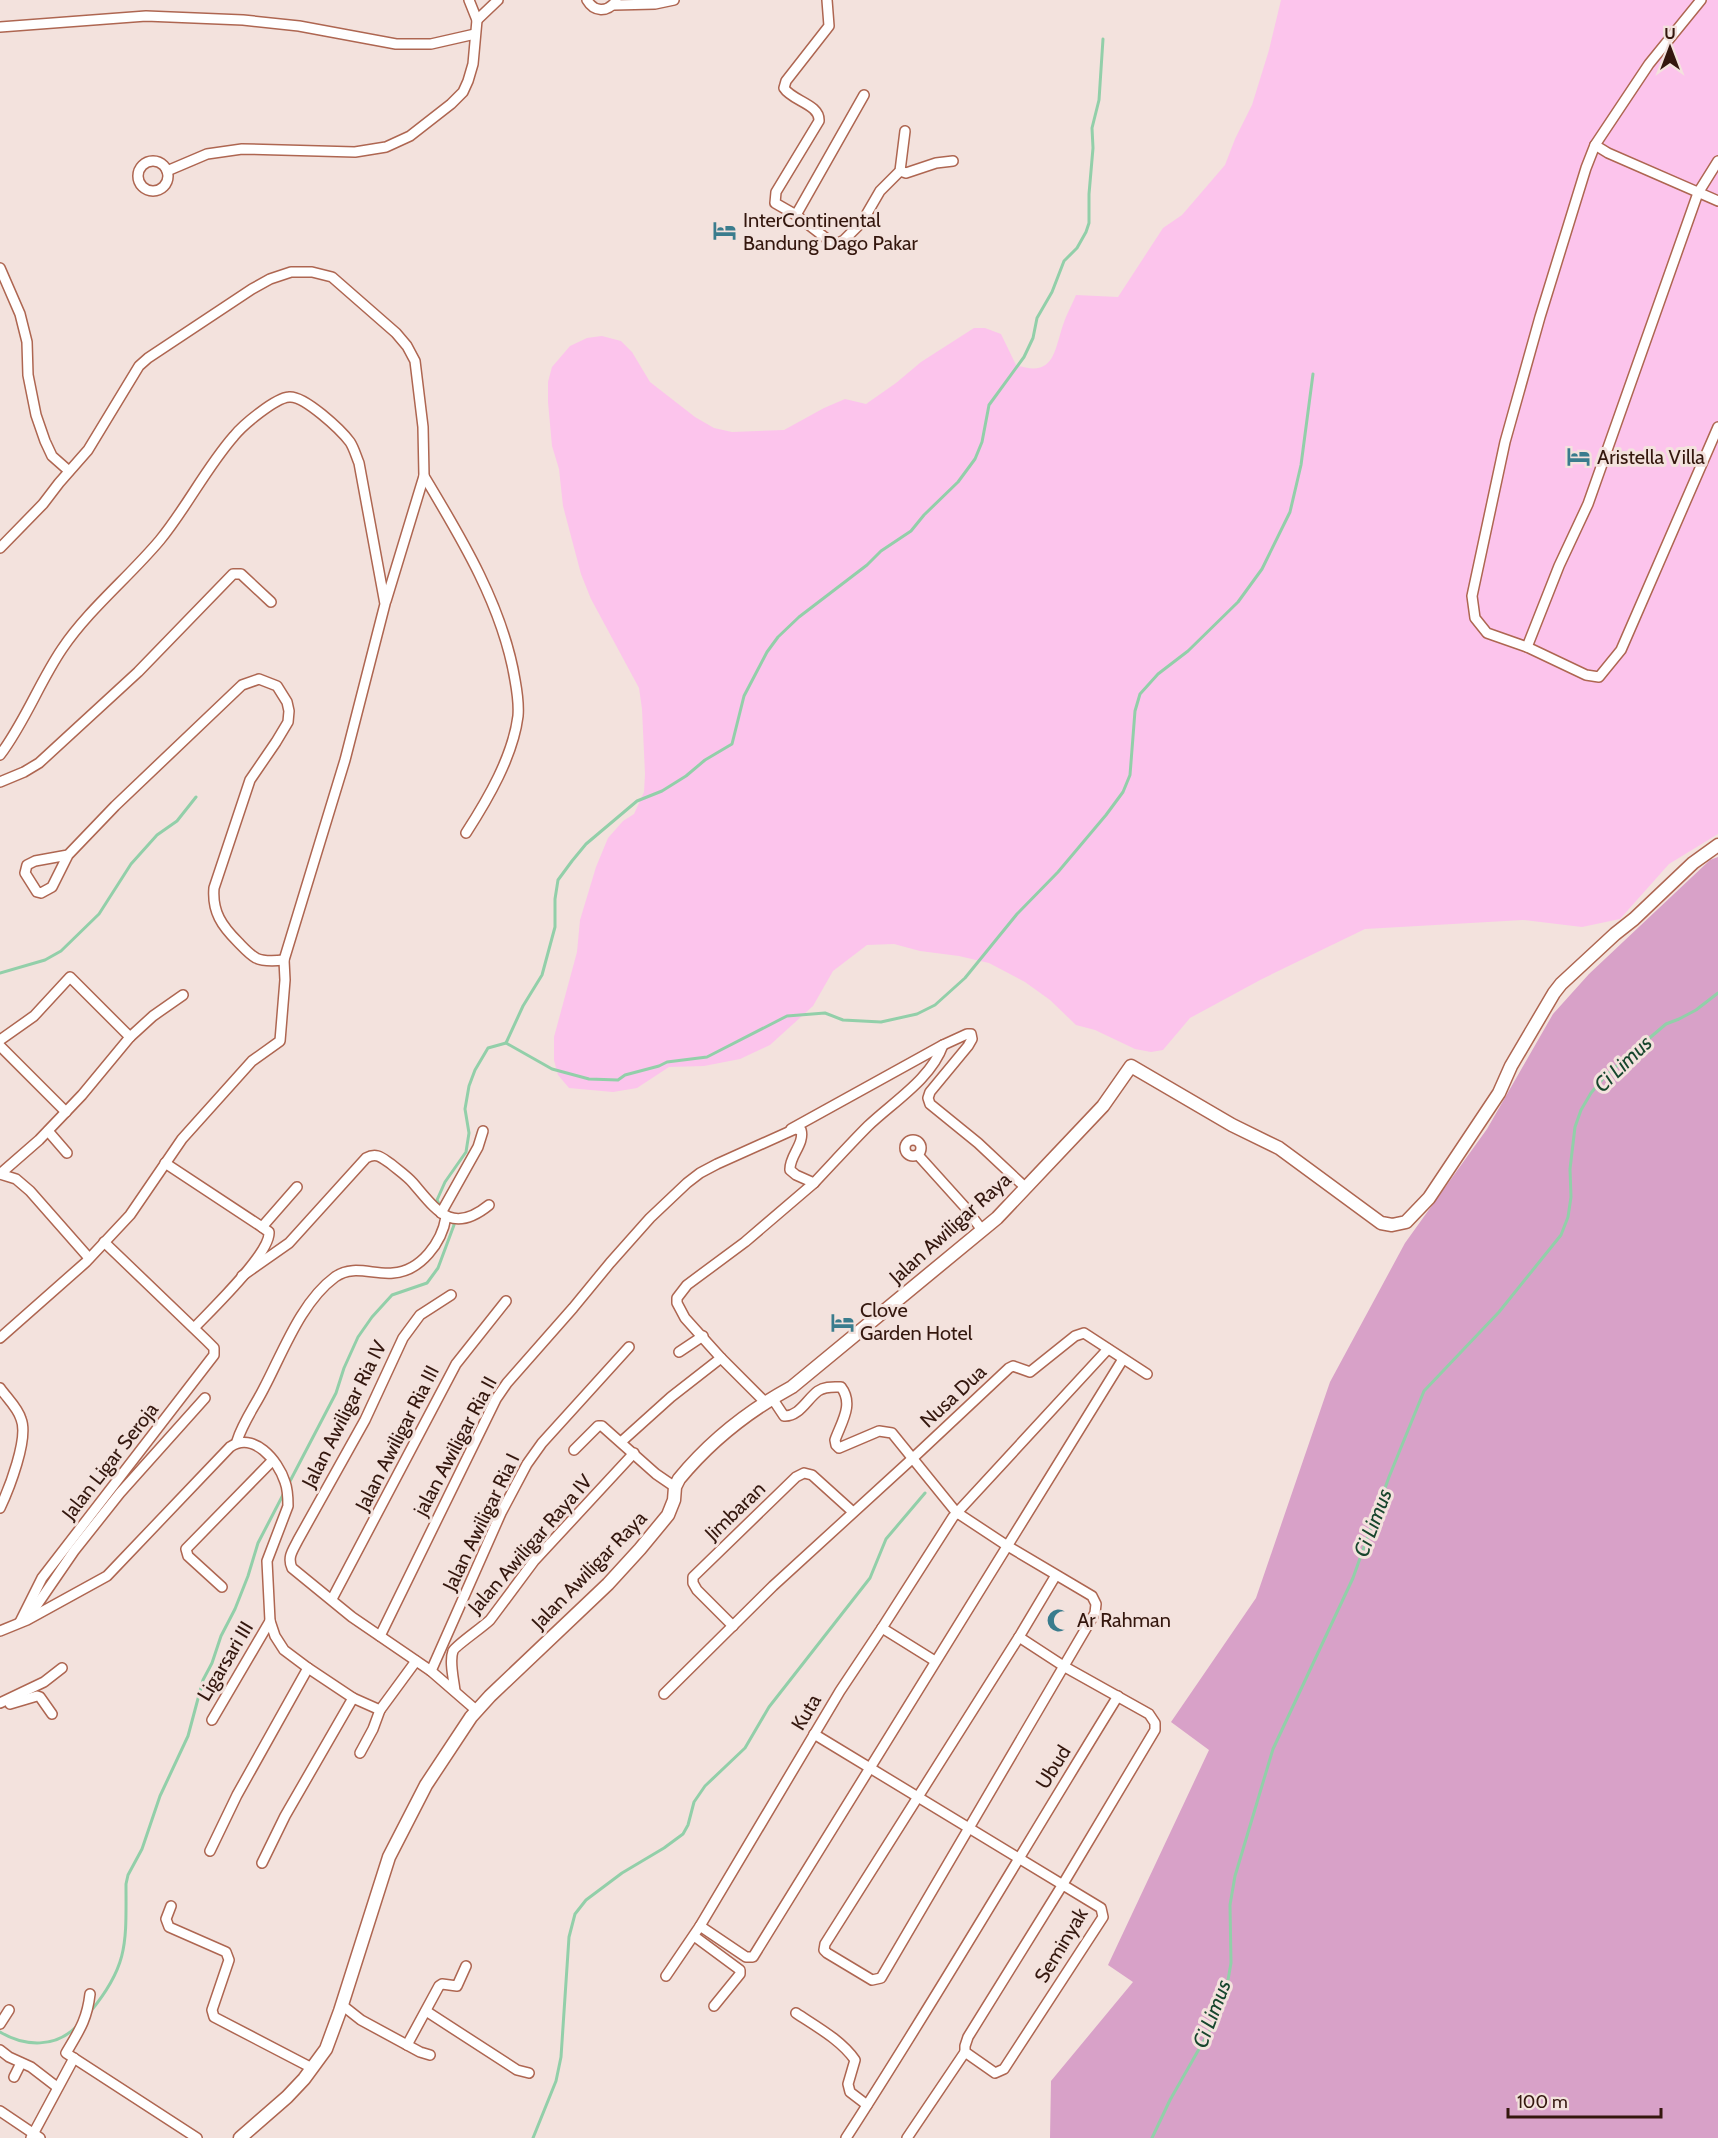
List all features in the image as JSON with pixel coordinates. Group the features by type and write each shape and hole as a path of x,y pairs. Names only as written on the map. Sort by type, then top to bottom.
{"street":[{"path":"167,171 207,154 242,149 355,152 386,147 425,127 463,92 473,64 477,20 469,0"},
{"path":"477,20 498,0"},
{"path":"587,0 596,9 605,9 615,2 655,4 674,0"},
{"path":"826,0 829,26 786,81 784,88 788,94 816,111 819,121 774,198 775,202 778,206 796,215 826,239 836,244 844,240 862,222 880,191 900,171 905,131"},
{"path":"1701,0 1649,64 1595,145 1540,317 1505,442 1472,596 1475,618 1487,633 1527,647 1586,675 1599,677 1621,650 1718,427"},
{"path":"1,28 146,16 299,26 396,44 431,44 475,34"},
{"path":"796,215 864,95"},
{"path":"1595,145 1608,153 1718,201"},
{"path":"900,171 906,173 936,162 953,161"},
{"path":"1527,647 1559,566 1588,504 1698,193 1718,161"},
{"path":"0,268 21,314 27,342 30,385 36,415 52,456 69,471"},
{"path":"0,548 43,504 88,450 139,366 270,279 291,272 312,272 332,277 396,333 407,346 415,361 423,427 424,476 386,604 345,760 284,960 285,980 280,1041 252,1061 182,1138 130,1215 89,1258 0,1338"},
{"path":"0,755 63,647 160,540 234,436 282,398 291,396 300,398 339,430 352,444 366,494 386,604"},
{"path":"424,476 485,586 510,650 517,694 518,716 507,757 485,802 466,833"},
{"path":"0,783 39,763 138,672 233,574 241,574 272,602"},
{"path":"68,855 35,861 27,865 25,873 37,892 41,893 52,887 68,855 115,806 242,685 260,679 267,681 277,687 287,702 288,722 250,780 214,888 213,899 222,925 250,954 263,960 284,960"},
{"name":"Jalan Awiligar Raya","path":"244,2137 287,2097 326,2049 389,1857 426,1785 476,1710 608,1584 640,1549 668,1515 674,1500 675,1487 690,1465 721,1434 768,1400 792,1387 997,1218 1103,1106 1131,1066 1232,1125 1279,1148 1381,1223 1392,1225 1406,1222 1429,1198 1499,1093 1511,1066 1554,993 1693,863 1718,845"},
{"path":"0,1040 34,1016 70,977 130,1037"},
{"path":"0,1174 48,1131 130,1037 153,1016 183,996"},
{"name":"jalan Awiligar Ria II","path":"380,1636 496,1399 507,1383 650,1218 700,1173 791,1129 943,1045 970,1034 972,1039 968,1046 930,1092 928,1098 930,1104 978,1143 1026,1188"},
{"path":"943,1045 940,1054 918,1081 869,1125 814,1183 745,1242 687,1285 679,1294 677,1303 721,1358 784,1416 793,1415 818,1390 842,1387 847,1394 849,1405 835,1440 839,1448 845,1448 879,1431 887,1431 897,1437 956,1512 1006,1545 1092,1596 1096,1604 1095,1613 1065,1667 881,1978 873,1980 827,1953 825,1944 1056,1575"},
{"path":"0,1046 66,1112"},
{"path":"791,1129 801,1130 802,1135 790,1170 814,1183"},
{"path":"48,1131 67,1153"},
{"path":"0,1631 107,1576 218,1458 237,1441 295,1325 325,1286 340,1274 349,1271 393,1273 414,1265 426,1256 436,1244 442,1230 444,1215 478,1147 483,1131"},
{"path":"243,1276 290,1243 366,1158 372,1155 379,1155 412,1181 425,1200 444,1215 464,1218 477,1215 489,1205"},
{"path":"918,1155 964,1206 982,1230"},
{"path":"104,1242 194,1328 265,1249 270,1239 269,1232 165,1163"},
{"path":"0,1174 16,1179 30,1191 89,1258"},
{"path":"262,1227 297,1187"},
{"name":"Jalan Awiligar Ria IV","path":"332,1599 290,1565 289,1557 365,1420 403,1338 420,1315 451,1295"},
{"name":"Jalan Awiligar Ria III","path":"332,1599 456,1364 506,1301"},
{"name":"Jalan Ligar Seroja","path":"23,1621 42,1578 214,1355 214,1348 194,1328"},
{"name":"Nusa Dua","path":"913,1458 1009,1368 1013,1366 1030,1372 1075,1336 1084,1333 1147,1374"},
{"path":"679,1352 703,1336"},
{"name":"Jalan Awiligar Ria I","path":"431,1671 501,1513 527,1464 542,1443 629,1347"},
{"path":"956,1512 1108,1349"},
{"path":"621,1442 671,1397 721,1358"},
{"path":"700,1926 746,1957 753,1957 1006,1545 1124,1359"},
{"path":"0,1388 21,1417 23,1425 16,1466 0,1508"},
{"path":"23,1621 114,1501 205,1398"},
{"path":"574,1450 600,1426 656,1474 675,1487"},
{"path":"237,1441 256,1444 272,1461 285,1481 288,1506 267,1561 270,1621 279,1645 308,1668 353,1698 380,1710"},
{"name":"Jalan Awiligar Raya IV","path":"456,1691 452,1656 456,1646 490,1620 534,1561 634,1453"},
{"path":"664,1694 773,1586 913,1458"},
{"path":"222,1587 188,1556 186,1549 272,1461"},
{"name":"Jimbaran","path":"733,1626 697,1590 693,1577 796,1477 804,1473 812,1475 853,1512"},
{"name":"Kuta","path":"666,1976 694,1936 840,1691 956,1512"},
{"path":"332,1599 431,1671 476,1710"},
{"name":"Ligarsari III","path":"212,1720 270,1621"},
{"path":"882,1628 935,1661"},
{"path":"814,1734 1064,1884 1151,1739 1155,1723 1149,1714 1065,1667 1019,1637"},
{"path":"360,1753 380,1710 416,1661"},
{"path":"0,1702 44,1682 62,1668"},
{"path":"210,1851 237,1795 308,1668"},
{"path":"0,1702 10,1704 37,1696 52,1714"},
{"name":"Ubud","path":"1018,1857 1118,1696"},
{"path":"262,1863 285,1816 353,1698"},
{"path":"846,2138 966,1947 1018,1857"},
{"name":"Seminyak","path":"1064,1884 1101,1908 1103,1917 1004,2069 995,2073 965,2052 968,2037 1064,1884"},
{"path":"171,1906 166,1919 169,1927 228,1954 229,1960 212,2010 214,2017 312,2068"},
{"path":"694,1936 740,1971 714,2006"},
{"path":"407,2045 439,1986 442,1984 457,1986 466,1966"},
{"path":"90,1994 84,2023 66,2053 197,2138"},
{"path":"342,2006 360,2020 430,2055"},
{"path":"0,2024 9,2010"},
{"path":"426,2011 517,2070 529,2073"},
{"path":"796,2013 826,2033 855,2060 848,2084 850,2092 867,2105"},
{"path":"0,2050 21,2064 31,2067 57,2086"},
{"path":"909,2136 965,2052"},
{"path":"0,2111 35,2137 57,2086 74,2058"},
{"path":"14,2077 21,2064"}],"shaded area":[{"path":"1281,0 1718,0 1718,834 1669,864 1620,919 1582,927 1523,920 1365,929 1262,979 1190,1018 1163,1050 1151,1052 1135,1049 1095,1030 1076,1025 1050,1000 1025,982 989,963 894,944 867,945 833,971 813,1006 770,1045 740,1059 704,1066 669,1067 637,1088 613,1092 569,1088 558,1075 554,1060 554,1037 577,952 580,920 596,867 608,838 623,821 634,814 644,792 645,774 639,688 591,599 581,574 563,506 559,469 552,446 548,402 548,382 552,367 570,346 587,338 602,336 621,341 632,352 650,382 695,417 714,428 732,432 784,430 845,399 866,404 921,362 974,328 985,328 1001,334 1016,365 1038,368 1045,365 1054,353 1064,321 1076,295 1118,297 1163,228 1182,215 1225,165 1252,105"},
{"path":"1718,857 1718,2138 1050,2138 1051,2081 1133,1982 1108,1965 1209,1750 1171,1722 1256,1598 1330,1382 1405,1243 1487,1129 1553,1014 1589,974 1710,860"}],"waterway":[{"path":"506,1043 523,1006 542,975 555,927 558,880 572,861 586,844 637,801 662,791 732,744 744,696 767,652 778,637 799,617 867,565 881,551 911,531 958,482 975,459 982,442 989,405 1024,357 1033,338 1037,318 1052,292 1064,261 1077,248 1089,223 1092,128 1099,100 1103,39"},
{"path":"288,1485 336,1393 358,1337 392,1295 427,1283 438,1268 454,1225 453,1215 440,1206 437,1200 445,1182 466,1152 469,1133 465,1109 469,1086 488,1048 506,1043 552,1069 589,1079 618,1080 625,1075 667,1062 707,1057 787,1016 825,1013 843,1020 881,1022 917,1014 935,1005 965,978 1017,914 1058,872 1123,792 1130,775 1135,711 1140,694 1158,674 1188,651 1238,602 1262,569 1290,512 1301,465 1313,374"},
{"path":"0,973 45,960 61,951 99,914 131,864 157,835 177,821 196,797"},
{"name":"Ci Limus","path":"1152,2138 1170,2100 1211,2028 1228,1980 1231,1963 1230,1905 1235,1876 1273,1749 1353,1578 1389,1477 1424,1391 1499,1312 1561,1235 1568,1217 1571,1197 1570,1169 1575,1127 1581,1110 1591,1093 1605,1076 1666,1024 1696,1010 1718,993"},
{"path":"90,2012 112,1980 123,1952 128,1875 142,1849 160,1796 188,1736 203,1680 235,1609 258,1543 285,1491"},
{"path":"533,2138 556,2081 561,2057 569,1937 575,1914 586,1900 622,1873 683,1834 688,1825 694,1802 705,1786 745,1748 769,1707 870,1578 886,1539 925,1493"},
{"path":"0,2032 20,2040 40,2043 60,2038 77,2026"}],"place":[{"name":"InterContinental Bandung Dago Pakar","path":"725,231"},
{"name":"Aristella Villa","path":"1579,457"},
{"name":"Clove Garden Hotel","path":"842,1322"},
{"name":"Ar Rahman","path":"1059,1620"}]}
